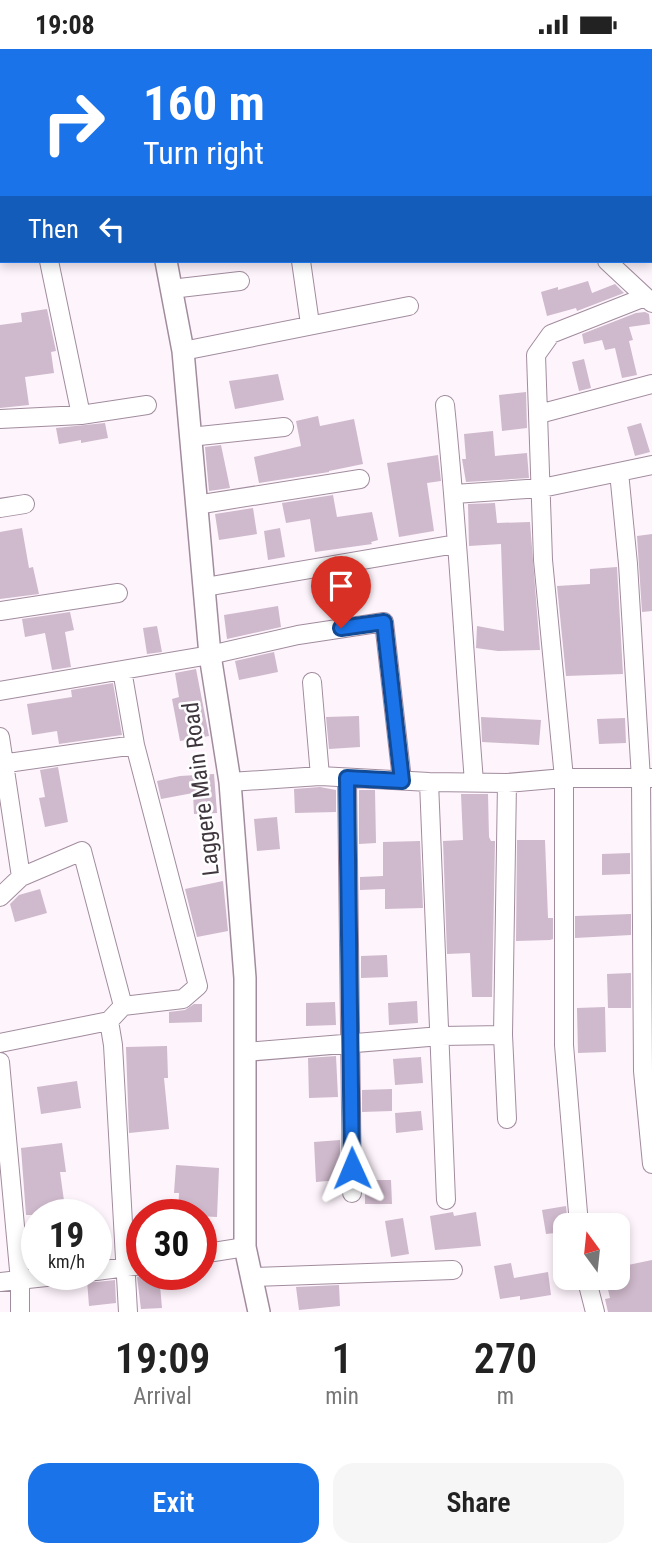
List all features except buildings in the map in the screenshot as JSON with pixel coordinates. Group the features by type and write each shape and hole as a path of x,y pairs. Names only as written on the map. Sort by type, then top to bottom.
{"street":[{"path":"49,263 81,415"},
{"name":"Laggere Main Road","path":"166,263 183,351 210,656 230,782 246,978 245,1247 259,1312"},
{"path":"301,263 310,324"},
{"path":"578,1213 564,1045 564,778 543,560 536,355 551,334 649,300 609,263"},
{"path":"171,289 240,281"},
{"path":"183,351 409,306"},
{"path":"539,414 652,384"},
{"path":"0,419 81,415 147,405"},
{"path":"444,405 454,494 474,782"},
{"path":"190,437 285,427"},
{"path":"454,494 542,488 652,465"},
{"path":"619,472 646,779 647,1069 652,1164"},
{"path":"196,505 360,479"},
{"path":"0,508 25,504"},
{"path":"205,587 456,544"},
{"path":"0,611 118,593"},
{"path":"0,691 210,656 298,635 384,622 402,781"},
{"path":"0,1043 109,1021 123,1006 183,999 198,986 135,745 122,670"},
{"path":"312,682 320,776"},
{"path":"0,737 21,877"},
{"path":"2,764 135,745"},
{"path":"230,782 320,776 507,783 564,778 646,779"},
{"path":"347,778 352,1193"},
{"path":"429,782 446,1200"},
{"path":"507,783 503,1035 507,1119"},
{"path":"0,897 21,877 82,851 123,1006"},
{"path":"109,1021 113,1045 128,1312"},
{"path":"246,1052 441,1036 503,1035"},
{"path":"0,1062 20,1280 20,1312"},
{"path":"217,1251 245,1247"},
{"path":"112,1269 124,1268"},
{"path":"251,1277 453,1270"},
{"path":"0,1282 20,1280"},
{"path":"589,1290 595,1312"}],"route":[{"path":"341,628 384,622 402,781 347,778 352,1168"}]}
